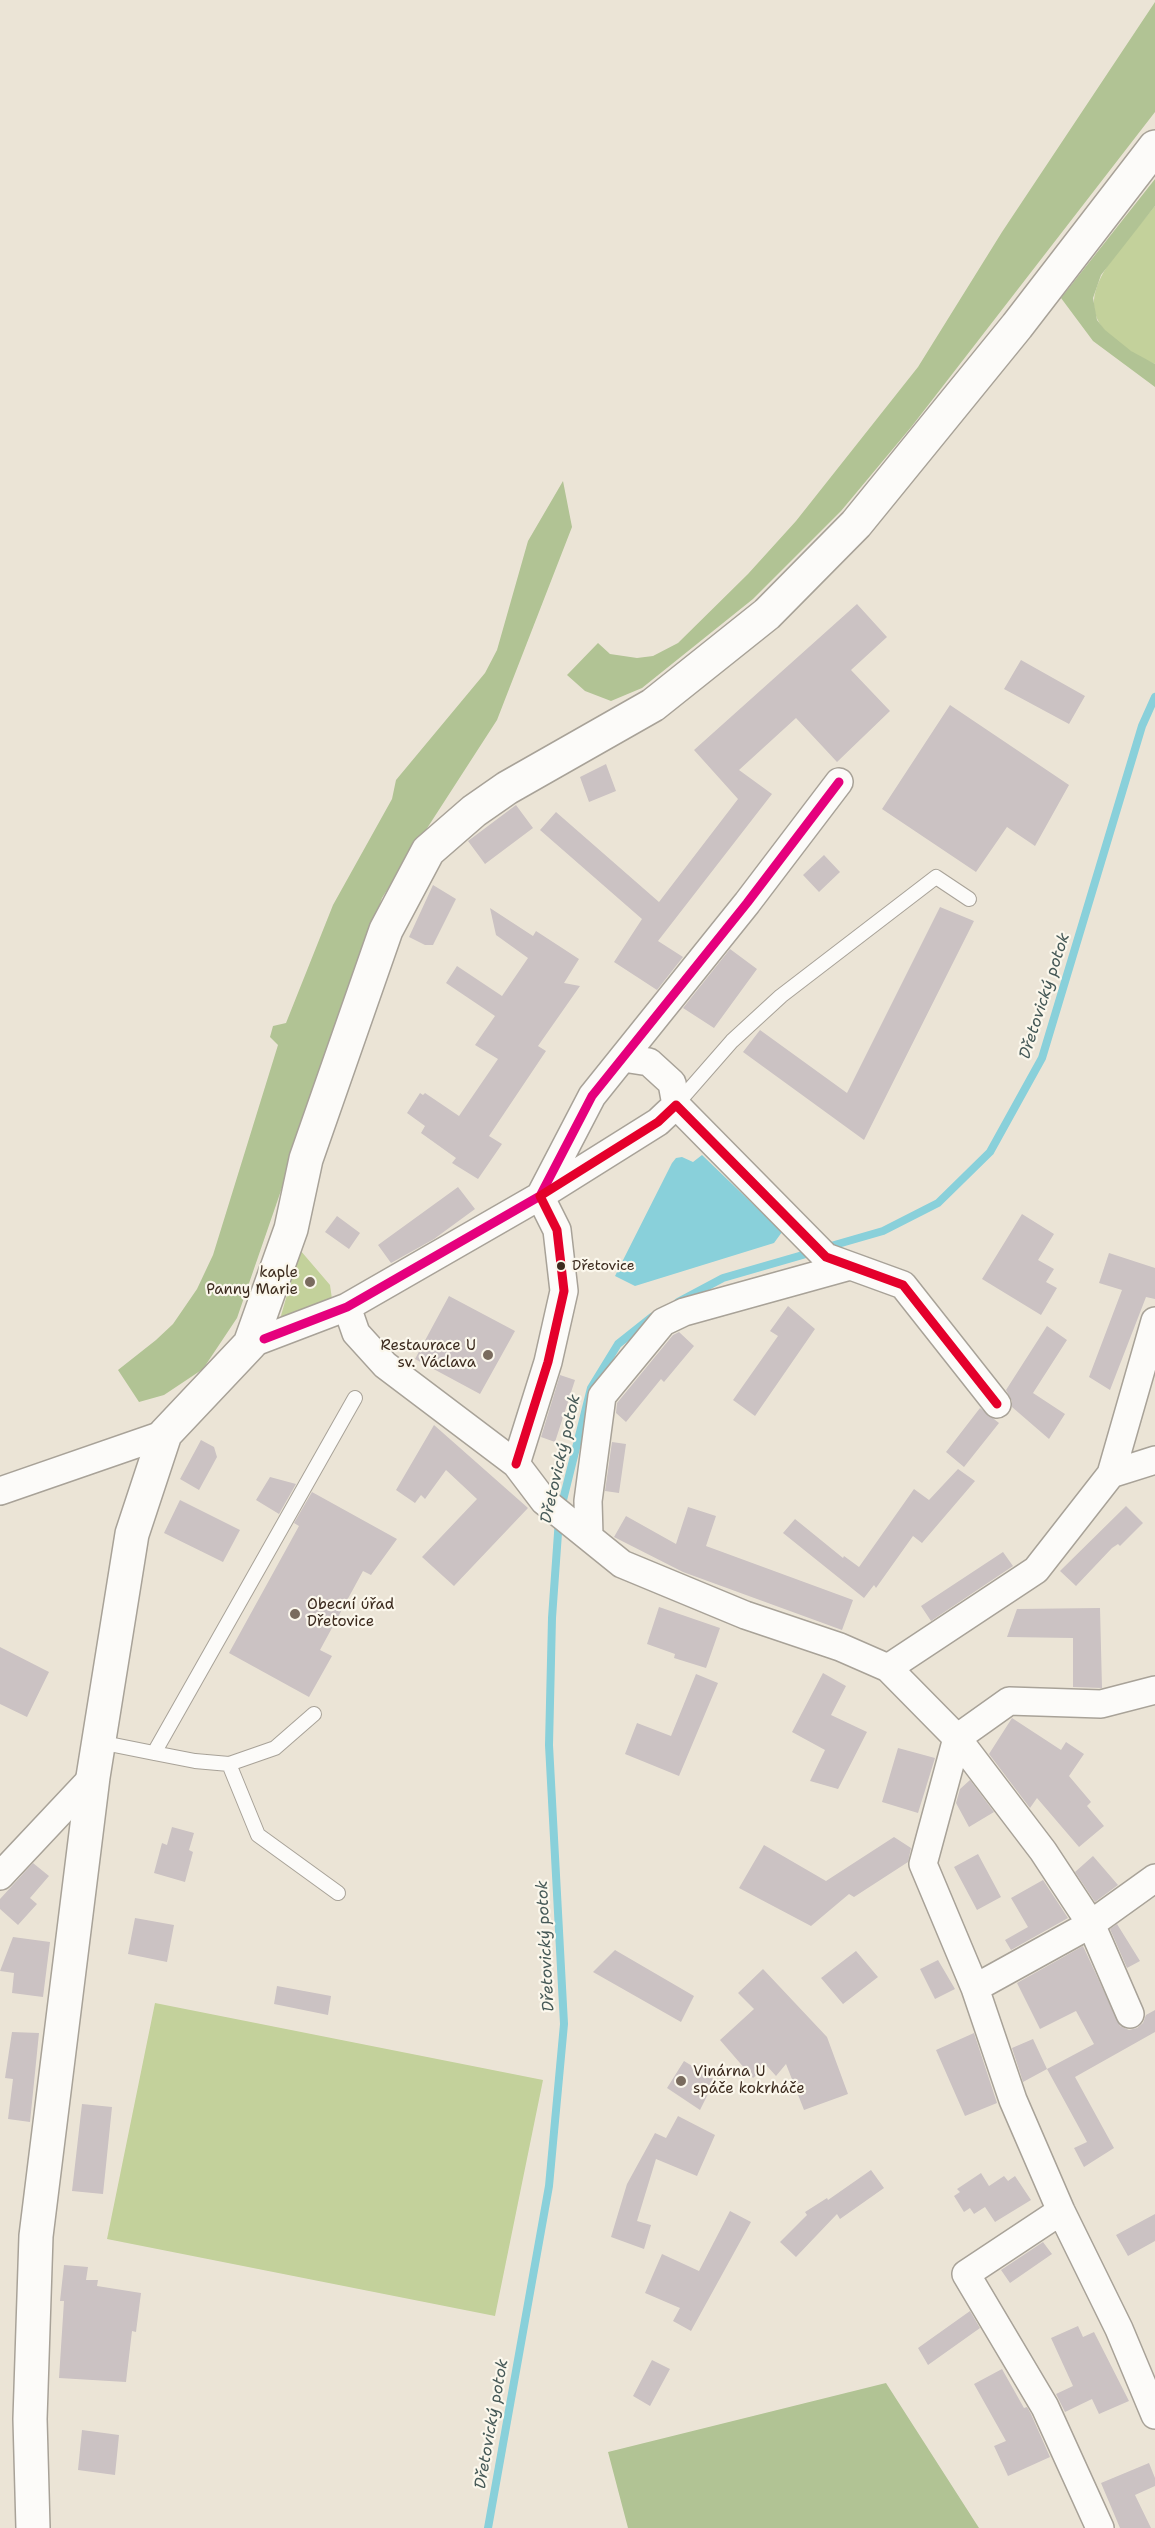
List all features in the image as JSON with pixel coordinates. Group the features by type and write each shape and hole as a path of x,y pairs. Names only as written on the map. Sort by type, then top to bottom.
{"main road":[{"path":"33,2528 30,2419 36,2236 93,1776 132,1534 165,1434 250,1344 291,1229 306,1159 386,930 428,851 474,811 507,788 653,705 766,614 856,524 927,438 1155,147"}],"street":[{"path":"540,1196 592,1096 747,903 839,782"},
{"path":"623,1058 649,1062 672,1083 676,1105 826,1257 903,1284 997,1404"},
{"path":"250,1344 347,1307 540,1196 658,1122 676,1105"},
{"path":"516,1464 548,1362 564,1291 557,1230 540,1196"},
{"path":"580,1529 588,1501 602,1396 663,1322 684,1312 850,1266"},
{"path":"347,1307 356,1333 385,1365 516,1464 544,1501 622,1564 745,1614 840,1647 888,1668 957,1738 1043,1851 1091,1924 1130,2014"},
{"path":"888,1668 1036,1570 1111,1474 1155,1320"},
{"path":"0,1491 165,1434"},
{"path":"1111,1474 1155,1460"},
{"path":"1155,1690 1101,1704 1009,1701 957,1738 923,1864 975,1988 1013,2100 1061,2211 1119,2329 1155,2415"},
{"path":"0,1876 93,1776"},
{"path":"975,1988 1091,1924 1155,1878"},
{"path":"1061,2211 966,2274 1045,2407 1100,2528"}],"lane":[{"path":"676,1105 732,1041 781,996 936,877 969,899"},
{"path":"154,1753 355,1398"},
{"path":"99,1742 195,1761 228,1764 275,1748 314,1714"},
{"path":"228,1764 258,1835 338,1893"}],"green space":[{"path":"1155,2 1155,112 912,426 841,511 753,599 642,688 611,701 585,691 567,675 598,643 610,654 637,658 653,656 678,643 748,574 796,521 918,367 1002,232"},
{"path":"1155,179 1155,206 1101,275 1093,298 1097,320 1105,330 1131,351 1155,364 1155,387 1093,341 1061,298"},
{"path":"1155,206 1155,364 1122,346 1103,328 1095,310 1096,291 1104,271"},
{"path":"563,481 572,527 497,720 382,898 237,1318 203,1369 164,1395 139,1402 118,1370 173,1324 197,1289 213,1255 278,1045 270,1037 273,1026 286,1023 333,905 392,799 396,780 485,673 497,650 528,541"},
{"path":"300,1250 330,1285 332,1299 280,1319"},
{"path":"155,2003 543,2080 495,2316 107,2239"},
{"path":"886,2383 979,2528 628,2528 608,2452"}],"water":[{"path":"702,1155 782,1232 774,1243 635,1286 615,1276 672,1163 676,1158 682,1157 693,1162"}],"building":[{"path":"857,604 887,637 851,670 890,711 837,762 796,718 739,770 772,794 658,941 683,957 657,990 614,962 642,919 540,830 556,812 659,902 738,799 694,750"},
{"path":"1021,660 1085,696 1069,724 1004,689"},
{"path":"950,705 1069,785 1035,846 1007,827 976,872 882,809"},
{"path":"606,764 616,791 589,802 580,777"},
{"path":"516,805 533,828 485,864 468,841"},
{"path":"824,855 840,872 819,892 803,875"},
{"path":"433,885 456,899 433,945 425,945 409,937"},
{"path":"940,907 974,921 864,1140 743,1052 760,1030 847,1093"},
{"path":"490,908 533,936 536,931 579,959 564,983 580,986 538,1046 546,1051 489,1136 502,1144 478,1179 452,1163 456,1158 421,1133 425,1126 407,1113 420,1093 423,1095 425,1093 459,1116 498,1059 475,1045 495,1016 446,983 457,966 502,996 528,958 496,935"},
{"path":"730,949 757,969 714,1028 683,1008"},
{"path":"458,1187 475,1209 434,1239 391,1263 378,1245"},
{"path":"1022,1214 1054,1234 1038,1260 1054,1269 1046,1282 1057,1288 1041,1315 982,1279"},
{"path":"337,1216 360,1233 349,1249 325,1232"},
{"path":"1109,1253 1155,1268 1155,1299 1146,1297 1110,1390 1089,1377 1122,1290 1099,1283"},
{"path":"449,1296 515,1331 480,1394 415,1359"},
{"path":"788,1306 815,1329 755,1416 733,1400 778,1336 770,1331"},
{"path":"1047,1326 1067,1340 1033,1393 1065,1414 1049,1439 1012,1407 1012,1401 1006,1390"},
{"path":"679,1332 694,1346 664,1382 661,1379 626,1422 616,1413 617,1403 673,1335"},
{"path":"560,1375 575,1380 555,1442 541,1437"},
{"path":"980,1408 999,1423 964,1467 946,1452"},
{"path":"434,1425 528,1508 454,1586 422,1557 477,1499 446,1470 425,1499 421,1495 415,1503 396,1490"},
{"path":"201,1440 214,1447 217,1457 199,1490 180,1479"},
{"path":"612,1442 626,1444 619,1493 605,1491"},
{"path":"958,1469 975,1481 922,1543 913,1536 876,1588 874,1585 864,1598 783,1533 795,1519 843,1558 844,1556 859,1567 914,1489 929,1500"},
{"path":"270,1477 296,1484 279,1514 256,1500"},
{"name":"Obecní úřad Dřetovice","path":"312,1492 397,1539 371,1575 363,1571 320,1650 332,1656 309,1697 229,1653 299,1526 294,1523"},
{"path":"180,1500 240,1530 223,1562 164,1533"},
{"path":"1126,1506 1143,1523 1120,1546 1118,1544 1112,1548 1076,1586 1060,1571"},
{"path":"688,1507 716,1516 706,1546 853,1600 842,1630 683,1572 614,1537 626,1516 676,1544"},
{"path":"1003,1552 1013,1566 931,1621 921,1606"},
{"path":"659,1607 720,1628 706,1668 674,1658 675,1654 647,1644"},
{"path":"1100,1608 1102,1688 1073,1687 1073,1638 1007,1637 1017,1609"},
{"path":"0,1647 49,1672 27,1717 0,1704"},
{"path":"823,1673 846,1686 831,1715 867,1732 838,1789 810,1781 825,1750 792,1732"},
{"path":"696,1674 718,1683 679,1776 625,1754 637,1723 671,1736"},
{"path":"1012,1718 1061,1750 1066,1742 1084,1754 1069,1776 1091,1802 1087,1806 1104,1826 1079,1847 1037,1798 1030,1808 989,1754"},
{"path":"898,1748 935,1758 918,1813 882,1802"},
{"path":"970,1780 994,1812 969,1827 956,1803 960,1789"},
{"path":"172,1827 194,1833 189,1850 193,1852 185,1882 154,1873 162,1843 167,1845"},
{"path":"894,1837 911,1848 908,1862 854,1897 849,1894 811,1926 739,1888 764,1845 826,1881"},
{"path":"978,1854 1001,1897 977,1910 954,1867"},
{"path":"1093,1856 1118,1885 1095,1902 1075,1872"},
{"path":"33,1863 49,1876 30,1898 37,1904 18,1925 0,1909 0,1899"},
{"path":"1043,1880 1068,1918 1011,1950 1005,1940 1028,1927 1011,1898"},
{"path":"135,1918 174,1925 167,1962 128,1954"},
{"path":"1117,1924 1140,1961 1127,1968 1110,1929"},
{"path":"13,1937 50,1942 43,1997 12,1993 14,1973 0,1971"},
{"path":"1083,1946 1120,2026 1129,2030 1137,2028 1143,2023 1146,2015 1155,2010 1155,2032 1075,2077 1114,2148 1084,2167 1074,2148 1087,2142 1047,2069 1094,2044 1076,2011 1040,2029 1017,1983"},
{"path":"615,1950 694,1996 681,2022 593,1972"},
{"path":"856,1951 878,1977 843,2004 821,1978"},
{"path":"938,1960 955,1989 935,1999 920,1969"},
{"path":"763,1969 827,2037 848,2094 804,2110 786,2064 776,2076 767,2066 753,2078 720,2040 754,2009 738,1993"},
{"path":"277,1986 331,1996 328,2015 274,2004"},
{"path":"12,2032 39,2033 30,2122 8,2119 13,2079 5,2078"},
{"path":"974,2033 997,2103 965,2116 936,2050"},
{"path":"1033,2039 1047,2069 1023,2082 1012,2048"},
{"path":"684,2061 715,2080 700,2110 667,2088"},
{"path":"82,2104 112,2107 103,2194 72,2191"},
{"path":"678,2116 715,2135 697,2176 656,2159 637,2221 651,2225 644,2249 611,2237 627,2184 655,2133 666,2138"},
{"path":"871,2170 884,2188 840,2219 837,2214 796,2257 780,2242 807,2215 805,2212 827,2198 828,2200"},
{"path":"981,2173 989,2186 1004,2176 1008,2181 1015,2176 1031,2200 995,2222 985,2207 974,2214 970,2208 964,2212 954,2196 960,2192 957,2189"},
{"path":"730,2211 751,2222 691,2331 673,2321 680,2308 645,2293 662,2254 699,2271"},
{"path":"1155,2214 1155,2241 1128,2256 1116,2235"},
{"path":"1043,2242 1052,2254 1010,2283 1001,2270"},
{"path":"64,2265 88,2267 86,2280 98,2280 97,2286 141,2293 136,2332 132,2331 126,2382 59,2378 64,2301 60,2301"},
{"path":"970,2311 980,2328 928,2365 918,2348"},
{"path":"1078,2326 1083,2337 1094,2332 1129,2401 1099,2414 1092,2399 1065,2412 1056,2394 1073,2386 1051,2338"},
{"path":"652,2360 670,2369 650,2406 633,2396"},
{"path":"1002,2369 1024,2408 1027,2407 1031,2414 1050,2457 1008,2476 994,2446 1006,2441 974,2384"},
{"path":"82,2430 119,2435 115,2475 78,2470"},
{"path":"1149,2463 1155,2478 1155,2486 1135,2495 1151,2528 1120,2528 1101,2483"}],"waterway":[{"name":"Dřetovický potok","path":"824,1248 883,1231 938,1203 990,1152 1042,1058 1142,726 1155,697"},
{"name":"Dřetovický potok","path":"678,1302 723,1278 813,1252"},
{"name":"Dřetovický potok","path":"561,1508 591,1388 618,1344 652,1317"},
{"name":"Dřetovický potok","path":"488,2528 549,2186 564,2024 549,1745 552,1618 559,1519"}],"transit line":[{"path":"264,1339 347,1307 540,1196 592,1096 747,903 839,782"},
{"path":"516,1464 548,1362 564,1291 557,1230 540,1196 658,1122 676,1105 826,1257 903,1285 997,1404"}],"place":[{"name":"Dřetovice","path":"561,1266"},
{"name":"kaple Panny Marie","path":"310,1282"},
{"name":"Restaurace U sv. Václava","path":"488,1355"},
{"name":"Obecní úřad Dřetovice","path":"295,1614"},
{"name":"Vinárna U spáče kokrháče","path":"681,2081"}]}
